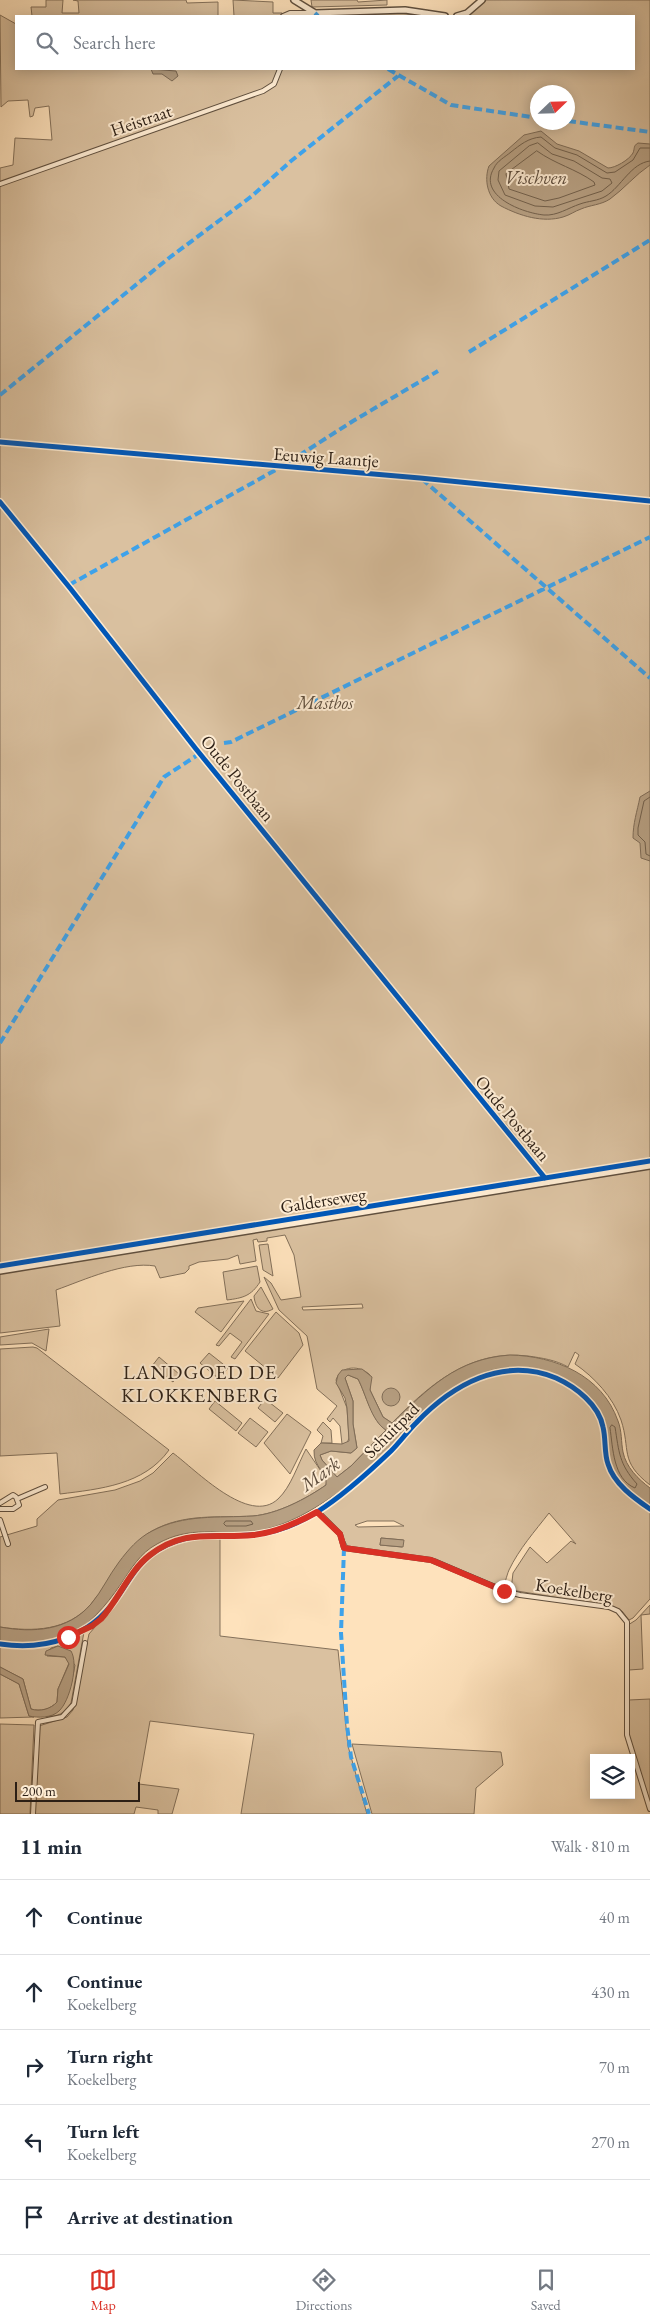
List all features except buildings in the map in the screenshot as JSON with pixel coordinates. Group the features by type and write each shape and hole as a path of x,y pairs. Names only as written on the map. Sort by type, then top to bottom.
{"street":[{"path":"294,0 315,13"},
{"path":"460,15 467,12 482,0"},
{"path":"285,15 290,13 405,10 438,15"},
{"name":"Heistraat","path":"0,184 263,92 274,84 280,70"},
{"name":"Oude Postbaan","path":"504,1126 548,1183"},
{"name":"Galderseweg","path":"0,1271 650,1166"},
{"path":"17,1499 45,1488"},
{"path":"0,1503 13,1495 19,1505 0,1509"},
{"name":"Koekelberg","path":"320,1514 340,1534 344,1548 431,1560 507,1592 609,1607 618,1610 627,1622 627,1735 650,1809"},
{"path":"0,1520 8,1544"},
{"path":"33,1814 38,1722 62,1717 70,1710 77,1696 85,1643"}],"green space":[{"path":"46,0 63,0 62,13 79,13 78,1 73,0 186,0 187,3 218,2 218,15 32,15 31,7 46,7"},
{"path":"233,0 273,2 273,13 282,13 281,15 234,15"},
{"path":"311,0 357,0 358,2 387,0 387,5 312,7"},
{"name":"Mastbos","path":"484,0 650,0 650,1485 640,1477 630,1462 624,1430 613,1403 596,1381 575,1364 579,1355 575,1352 568,1367 544,1359 507,1355 487,1358 469,1364 436,1383 392,1423 383,1417 370,1390 370,1375 361,1369 346,1369 338,1375 336,1380 347,1408 349,1438 347,1443 342,1444 340,1426 333,1418 330,1422 327,1419 337,1406 317,1389 307,1336 279,1310 264,1277 271,1283 281,1300 301,1297 294,1255 285,1235 267,1238 267,1241 258,1242 257,1239 253,1240 256,1261 240,1264 238,1255 228,1259 199,1262 189,1266 185,1273 160,1278 155,1266 143,1265 118,1269 92,1277 56,1290 60,1326 0,1333 0,168 13,165 15,138 52,140 49,106 35,108 33,116 30,117 28,100 8,101 1,107 0,15 15,23 15,70 635,70 635,15 464,15","holes":["362,1304 363,1308 303,1310 302,1307"]},
{"path":"398,13 419,15 286,15"},
{"path":"268,1244 273,1276 263,1270 259,1245"},
{"path":"257,1266 260,1282 257,1287 246,1296 227,1300 223,1272"},
{"path":"261,1287 273,1309 269,1311 262,1311 256,1304 254,1296"},
{"path":"251,1299 256,1311 269,1314 235,1359 231,1357 242,1342 230,1333 219,1346 216,1345"},
{"path":"244,1301 221,1332 195,1312 198,1308"},
{"path":"276,1312 299,1333 303,1345 278,1378 245,1351"},
{"path":"49,1329 46,1351 32,1343 0,1345 0,1337"},
{"path":"37,1348 169,1450 159,1462 134,1478 105,1487 60,1494 57,1453 0,1456 0,1349"},
{"path":"209,1353 228,1368 219,1379 200,1363"},
{"path":"159,1357 179,1374 173,1382 152,1366"},
{"path":"511,1371 550,1379 563,1384 575,1392 586,1400 594,1410 601,1428 606,1462 614,1480 623,1490 650,1510 650,1599 633,1618 629,1620 622,1611 609,1606 511,1590 513,1573 530,1547 547,1563 571,1541 576,1544 549,1513 518,1555 501,1587 436,1559 348,1547 342,1536 319,1511 377,1467 421,1421 451,1395 469,1384 488,1376","holes":["367,1521 394,1521 404,1526 358,1527 355,1525","381,1538 403,1540 402,1547 380,1545"]},
{"path":"348,1375 358,1379 373,1414 386,1430 351,1466 337,1477 320,1455 331,1451 351,1453 357,1448 353,1424 353,1401 345,1378"},
{"path":"265,1399 283,1413 275,1422 258,1408"},
{"path":"215,1401 242,1423 236,1431 209,1409"},
{"path":"287,1414 311,1432 290,1474 264,1443"},
{"path":"250,1418 268,1432 256,1447 238,1433"},
{"path":"323,1422 331,1430 332,1443 321,1443 323,1436 317,1430"},
{"path":"306,1449 327,1480 326,1485 310,1495 291,1505 262,1515 189,1519 164,1525 148,1533 137,1542 91,1604 72,1620 49,1628 12,1629 0,1627 0,1537 37,1526 37,1519 58,1500 115,1490 140,1481 153,1473 173,1453 209,1482 238,1501 253,1506 266,1505 283,1494"},
{"path":"191,1538 220,1538 220,1636 338,1650 348,1746 367,1814 241,1814 254,1734 150,1721 139,1784 179,1789 172,1814 158,1814 158,1810 136,1807 134,1814 35,1814 39,1726 67,1717 73,1710 89,1634 113,1606 142,1563 170,1544"},
{"path":"650,1605 650,1614 641,1615 643,1669 629,1670 628,1625 636,1620"},
{"path":"90,1622 84,1632 69,1707 61,1714 46,1717 53,1715 74,1672 75,1665 58,1646 51,1648 47,1656 65,1657 69,1663 58,1689 57,1702 45,1709 31,1709 23,1679 0,1667 0,1643 36,1645 47,1643 69,1635"},
{"path":"0,1674 19,1684 29,1716 34,1717 0,1718"},
{"path":"650,1699 650,1804 629,1740 629,1700"},
{"path":"0,1724 34,1725 30,1814 0,1814"},
{"path":"352,1744 501,1752 503,1765 476,1788 474,1814 372,1814"}],"water":[{"path":"151,70 176,71 178,76 172,81 162,74 153,74"},
{"name":"Vischven","path":"541,131 557,144 579,151 608,168 618,165 628,158 638,143 650,144 650,165 603,203 555,219 540,219 516,213 496,203 490,193 487,182 489,166 524,135"},
{"path":"650,791 650,861 641,858 640,843 633,838 634,822 640,797"},
{"path":"510,1355 544,1359 575,1371 601,1391 611,1405 619,1425 623,1452 627,1463 637,1477 650,1488 650,1506 627,1489 616,1476 609,1457 601,1416 585,1396 570,1384 555,1376 528,1368 503,1368 480,1374 459,1385 438,1400 366,1471 340,1491 305,1513 275,1527 254,1531 204,1532 169,1538 151,1548 141,1557 109,1600 84,1626 56,1641 21,1645 0,1643 0,1627 25,1630 49,1628 72,1620 82,1613 95,1599 126,1553 152,1531 189,1519 262,1515 281,1509 326,1485 325,1477 314,1456 314,1450 321,1443 342,1444 349,1441 345,1398 336,1383 338,1375 342,1370 362,1369 372,1377 370,1390 383,1417 392,1423 418,1398 445,1377 474,1362","holes":["348,1375 358,1379 376,1420 386,1430 351,1466 337,1477 320,1455 331,1451 351,1453 357,1448 353,1424 353,1401 345,1378"]},
{"path":"391,1388 397,1391 400,1397 397,1403 391,1406 385,1403 382,1397 385,1391"},
{"path":"381,1538 404,1540 403,1547 380,1545"},
{"path":"58,1646 71,1651 73,1657 74,1673 67,1699 59,1711 53,1715 29,1716 19,1684 0,1674 0,1667 23,1679 31,1709 42,1710 49,1708 57,1702 58,1689 69,1664 65,1657 45,1655 46,1651"}],"marked path":[{"path":"390,70 451,105 530,117"},
{"path":"0,395 169,258 252,196 291,161 398,76"},
{"path":"575,122 650,132"},
{"path":"469,352 650,240"},
{"path":"69,585 281,467 353,421 438,371"},
{"path":"422,479 650,678"},
{"path":"224,743 231,742 650,537"},
{"path":"0,1043 164,777 196,756"},
{"path":"344,1548 341,1633 347,1725 351,1757 369,1814"}],"cycle path":[{"name":"Eeuwig Laantje","path":"0,442 420,478 650,501"},
{"path":"0,502 196,749 545,1178"},
{"path":"0,1266 650,1161"},
{"name":"Schuitpad","path":"0,1644 17,1646 50,1643 80,1632 105,1612 145,1559 171,1543 193,1537 260,1534 286,1527 310,1516 337,1498 365,1475 391,1451 430,1409 445,1397 479,1378 497,1373 516,1370 536,1372 564,1382 586,1398 601,1419 607,1460 615,1478 625,1490 650,1509"}],"district":[{"name":"LANDGOED DE KLOKKENBERG","path":"200,1384"}],"route":[{"path":"68,1637 92,1626 101,1619 143,1560 169,1544 182,1538 196,1535 240,1536 271,1532 317,1512 340,1534 344,1548 431,1560 504,1591"}],"water label":[{"name":"Mark","path":"320,1474"}]}
